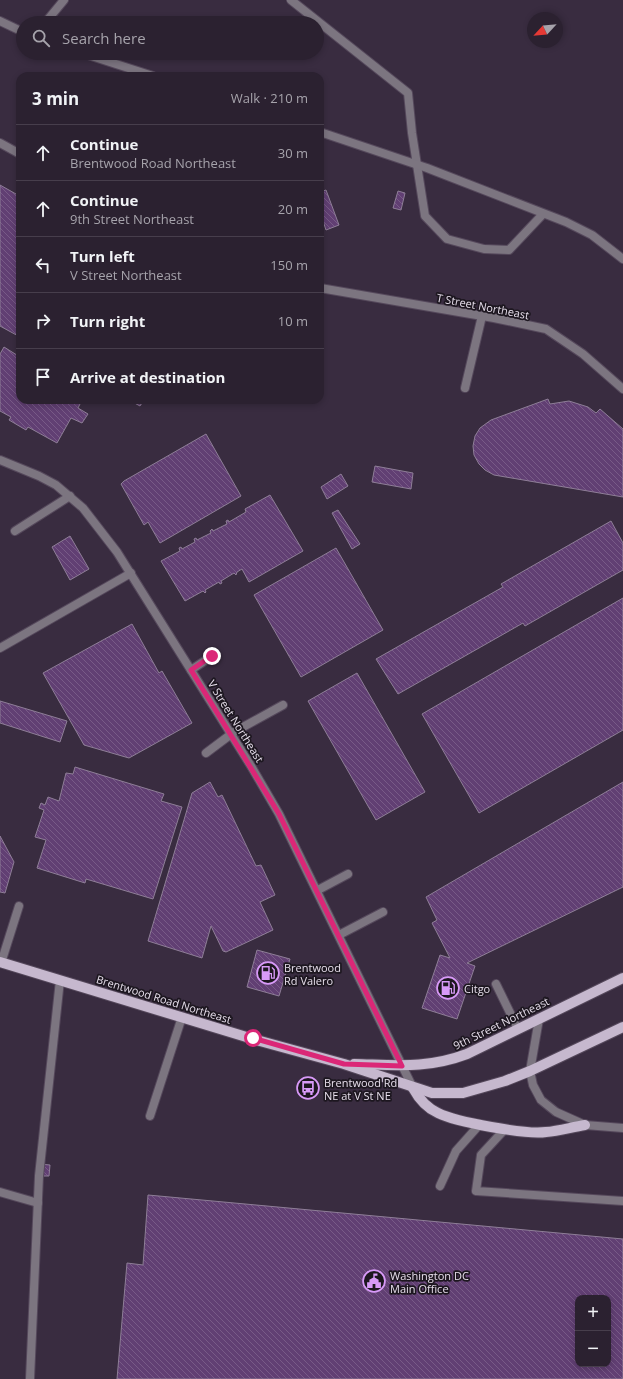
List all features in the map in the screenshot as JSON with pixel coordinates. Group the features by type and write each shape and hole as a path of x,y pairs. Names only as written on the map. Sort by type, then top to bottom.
{"main road":[{"name":"Brentwood Road Northeast","path":"0,962 344,1064"},
{"name":"9th Street Northeast","path":"344,1064 402,1066 443,1063 467,1054 623,978"},
{"path":"344,1064 432,1093 463,1093 491,1086 530,1071 623,1027"},
{"path":"413,1088 421,1100 433,1111 449,1117 480,1124 544,1133 585,1125"}],"street":[{"path":"51,16 64,0"},
{"path":"291,0 311,16"},
{"path":"0,21 16,29"},
{"path":"324,26 408,93 425,216 447,238 484,250 509,250 543,214"},
{"path":"104,60 141,72"},
{"path":"324,133 417,164 543,214 592,235 623,259"},
{"path":"0,143 16,152"},
{"name":"T Street Northeast","path":"324,289 482,316 546,329 583,354 623,389"},
{"path":"465,388 482,316"},
{"name":"V Street Northeast","path":"0,460 39,476 56,485 70,496 94,520 131,573 232,734 279,814 318,890 413,1088"},
{"path":"15,531 70,496"},
{"path":"0,648 131,573"},
{"path":"191,670 212,656"},
{"path":"206,752 232,734 283,705"},
{"path":"318,890 348,874"},
{"path":"0,962 18,906"},
{"path":"340,935 383,912"},
{"path":"30,1379 38,1203 60,980"},
{"path":"496,984 518,1029"},
{"path":"150,1116 182,1017"},
{"path":"539,1019 530,1071 533,1085 544,1104 556,1112 585,1125 623,1128"},
{"path":"440,1186 456,1151 480,1124"},
{"path":"505,1128 481,1155 476,1191 623,1201"},
{"path":"0,1192 38,1203"}],"building":[{"path":"0,185 16,194 16,335 0,326"},
{"path":"326,190 339,225 326,230 324,224 324,191"},
{"path":"398,191 405,193 401,210 393,208"},
{"path":"4,347 16,354 16,404 80,404 78,408 88,414 82,423 71,418 57,443 28,427 26,430 9,420 11,417 0,411 0,354"},
{"path":"548,399 550,404 569,401 588,407 596,413 600,409 623,429 623,497 494,475 485,470 479,464 474,455 473,446 475,436 480,428 491,420"},
{"path":"206,434 241,496 160,543 148,522 144,525 121,484"},
{"path":"375,466 413,473 411,489 372,482"},
{"path":"341,474 348,486 327,499 321,487"},
{"path":"270,495 303,551 249,582 242,569 237,572 236,575 234,573 221,581 222,583 220,584 219,582 205,590 205,593 203,591 185,601 161,561 180,551 179,548 181,547 182,549 195,542 194,539 196,538 197,540 211,533 210,531 212,529 213,531 227,524 226,521 228,520 229,522 246,512 245,509"},
{"path":"338,510 360,544 352,549 332,513"},
{"path":"611,521 623,543 623,570 525,626 523,623 398,694 376,659 503,587 501,584"},
{"path":"70,536 89,569 70,580 52,547"},
{"path":"336,548 383,630 301,677 254,595"},
{"path":"623,598 623,730 479,813 422,714"},
{"path":"132,624 159,673 162,671 192,723 129,758 84,745 43,673"},
{"path":"357,673 425,792 376,820 308,701"},
{"path":"0,701 67,721 60,742 0,723"},
{"path":"75,767 164,794 161,801 182,807 153,899 86,879 85,883 37,868 46,840 35,837 44,810 39,808 41,803 45,805 48,797 59,801 66,773 73,774"},
{"path":"210,782 218,797 222,795 256,866 261,865 275,895 260,902 273,930 226,952 223,951 211,926 202,958 148,941 192,793"},
{"path":"623,782 623,887 467,963 475,966 457,1019 422,1008 440,955 450,958 432,923 437,920 426,897"},
{"path":"0,836 14,862 5,893 0,892"},
{"path":"257,950 290,959 279,996 247,987"},
{"path":"40,1164 50,1165 49,1176 39,1176"},
{"name":"Washington DC Main Office","path":"148,1195 623,1239 623,1379 117,1379 127,1263 143,1265"}],"place":[{"name":"Brentwood Rd Valero","path":"268,973"},
{"name":"Citgo","path":"448,988"},
{"name":"Brentwood Rd NE at V St NE","path":"308,1088"},
{"name":"Washington DC Main Office","path":"374,1281"}],"route":[{"path":"212,656 191,670 252,766 279,814 340,935 402,1066 344,1064 253,1038"}]}
